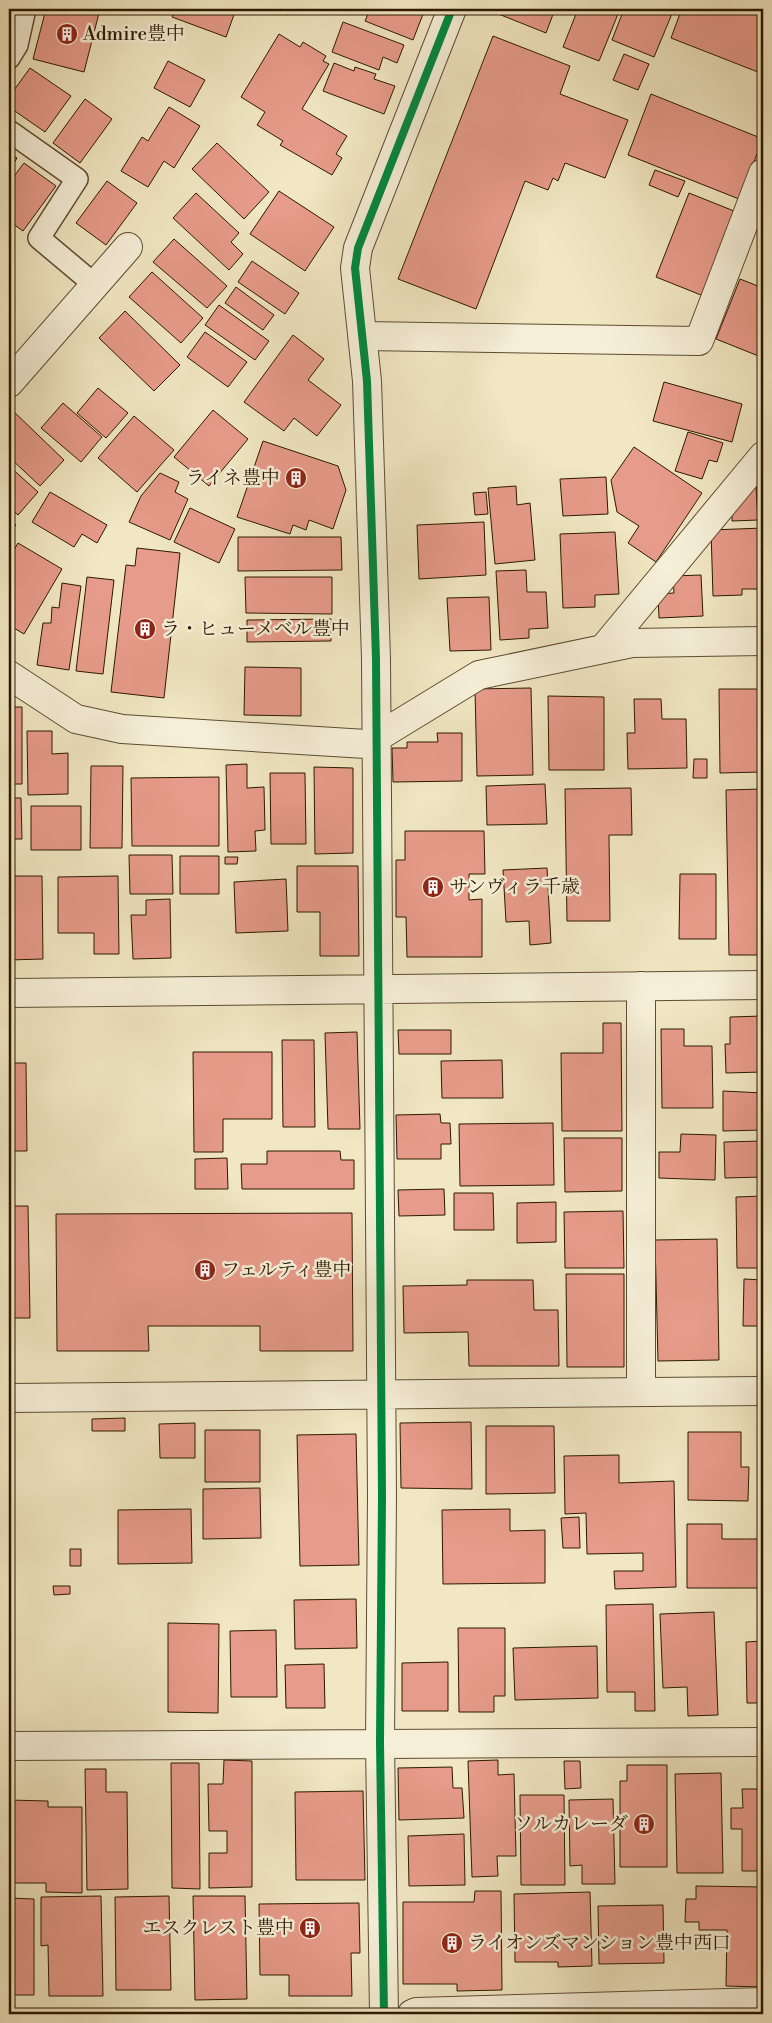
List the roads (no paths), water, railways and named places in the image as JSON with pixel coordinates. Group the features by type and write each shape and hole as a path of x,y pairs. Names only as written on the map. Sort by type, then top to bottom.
{"street":[{"path":"384,2014 380,1743 382,1394 376,737 367,381 355,268 358,248 452,9"},
{"path":"363,336 699,341 763,173"},
{"path":"9,383 128,247"},
{"path":"603,649 763,456"},
{"path":"9,675 76,719 122,730 366,744 479,675 632,643 763,641"},
{"path":"9,994 378,988 763,985"},
{"path":"640,1392 641,986"},
{"path":"9,1398 763,1390"},
{"path":"9,1746 763,1742"},
{"path":"412,2014 426,2012 763,2002"}],"lane":[{"path":"9,58 17,45 25,9"},
{"path":"9,131 77,179 39,238 95,285"}],"place":[{"name":"Admire豊中","path":"67,34"},
{"name":"ライネ豊中","path":"296,478"},
{"name":"ラ・ヒューメベル豊中","path":"145,629"},
{"name":"サンヴィラ千歳","path":"433,887"},
{"name":"フェルティ豊中","path":"205,1270"},
{"name":"ソルカレーダ","path":"644,1824"},
{"name":"エスクレスト豊中","path":"310,1928"},
{"name":"ライオンズマンション豊中西口","path":"452,1943"}]}
